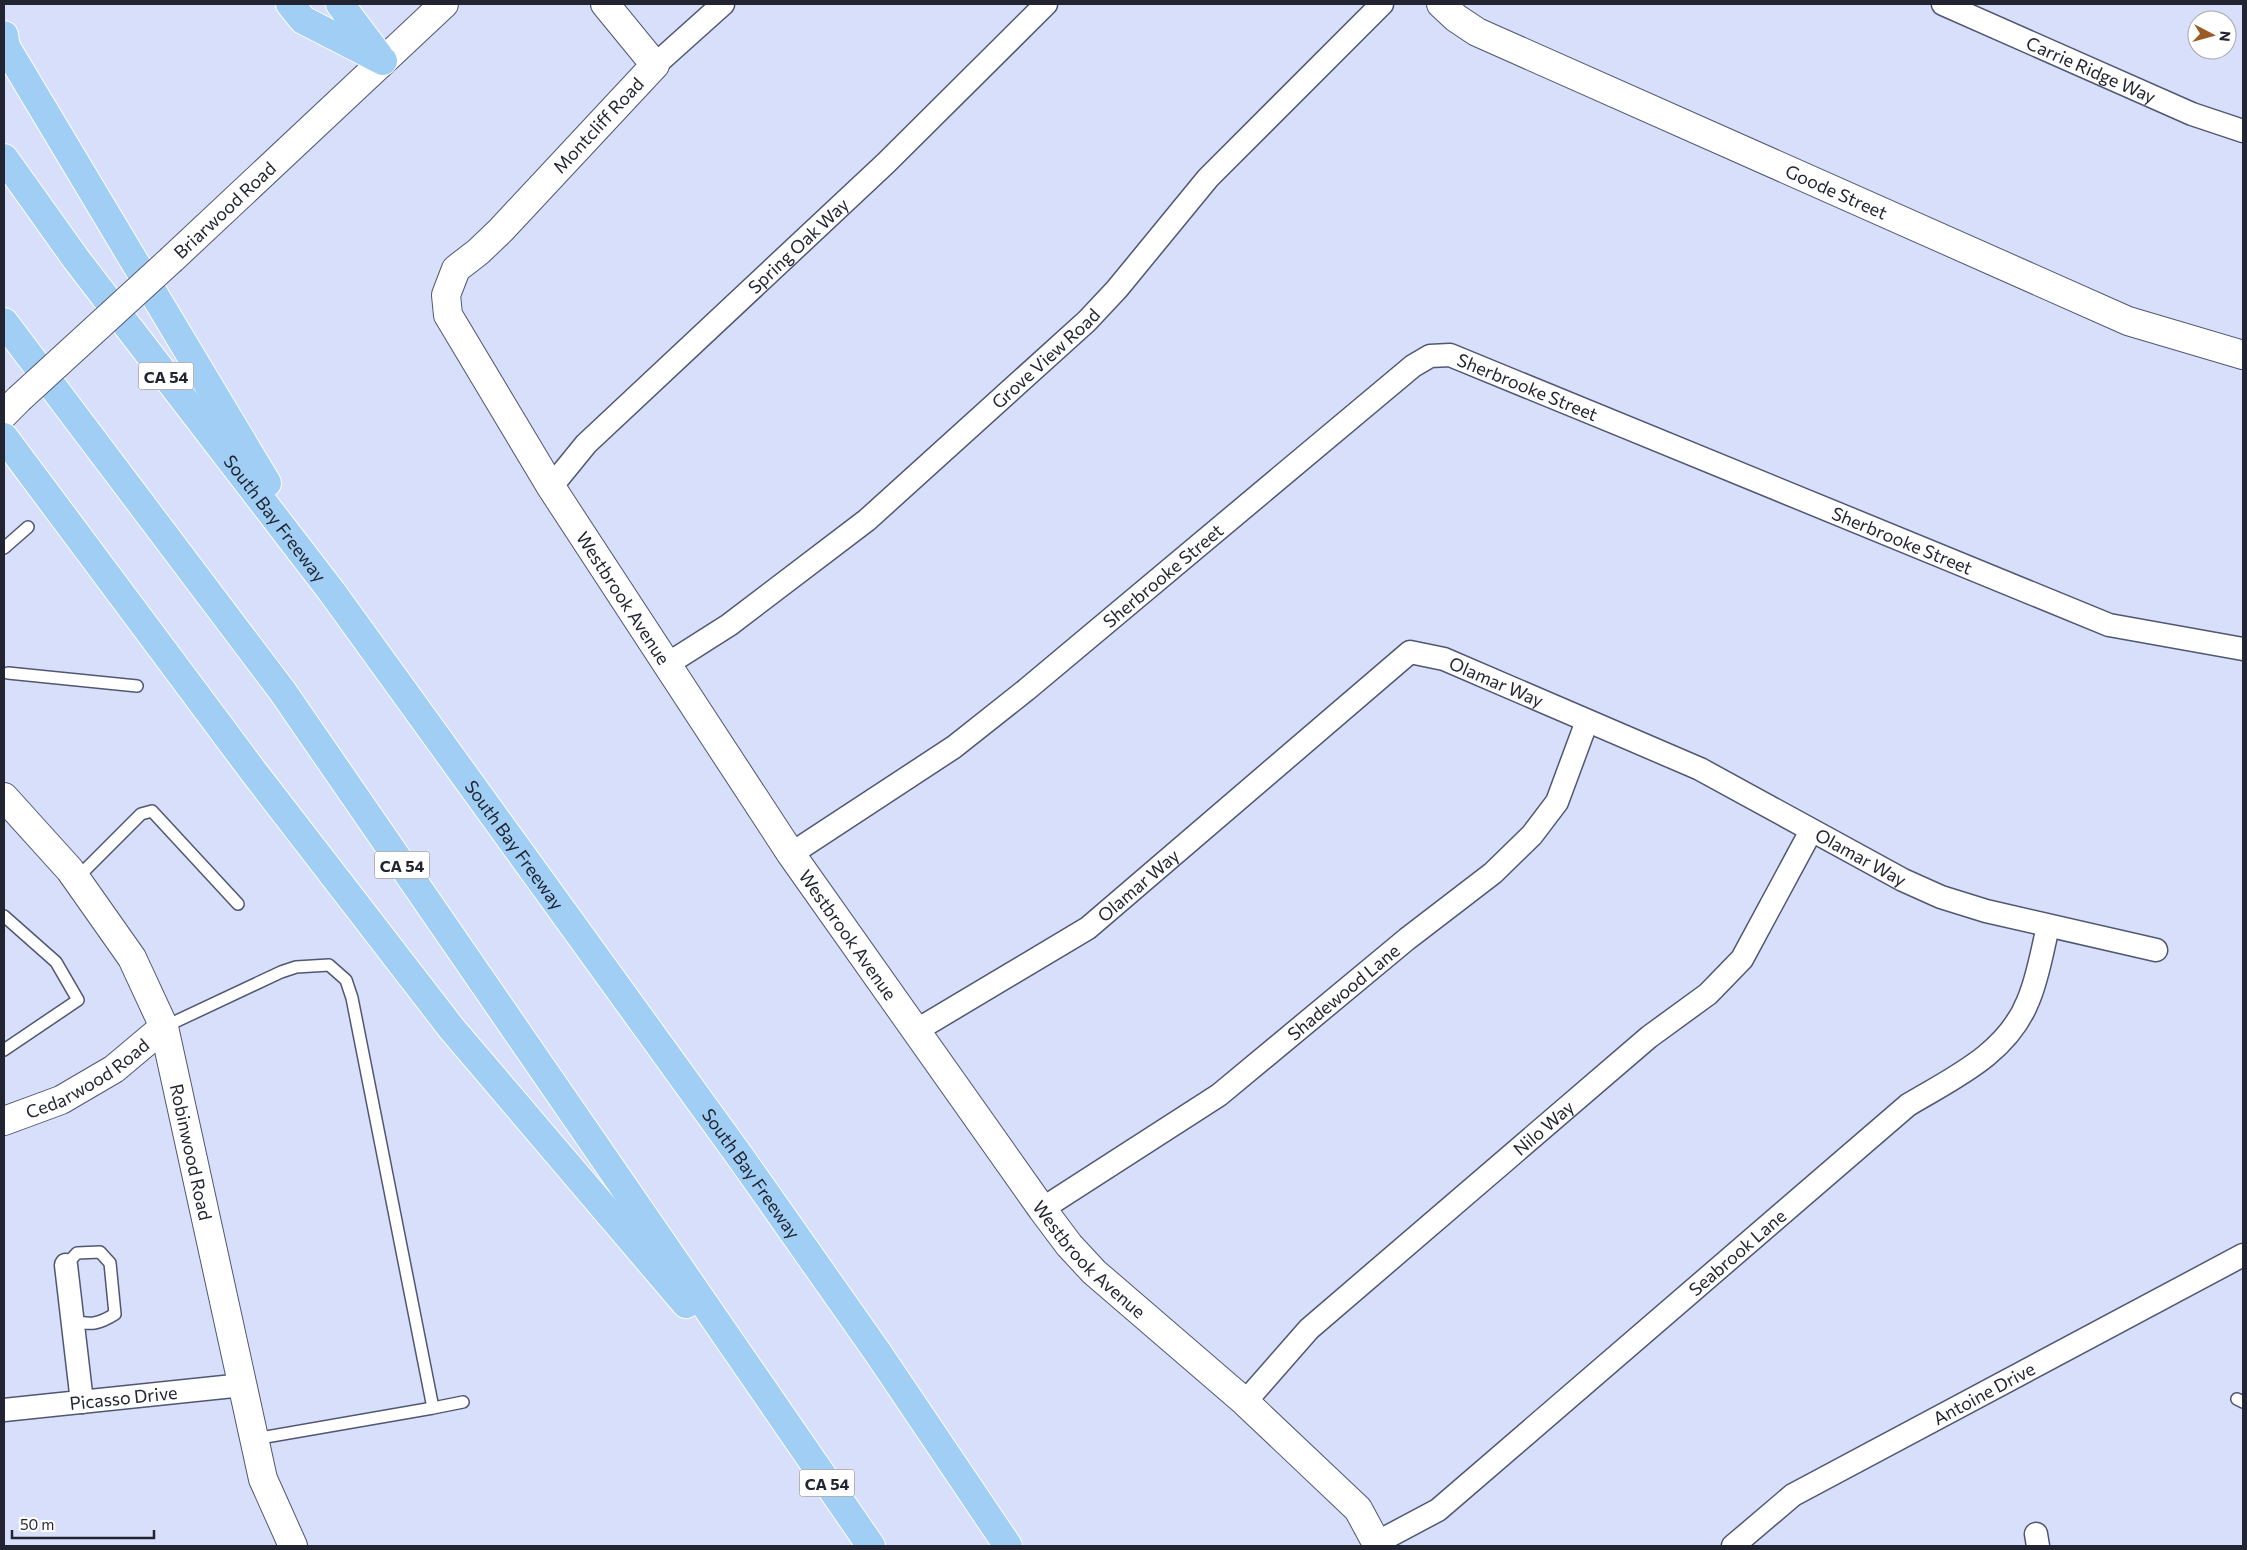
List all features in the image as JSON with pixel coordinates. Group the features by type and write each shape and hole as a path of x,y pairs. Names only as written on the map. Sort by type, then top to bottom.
{"highway":[{"path":"290,4 302,20 383,61"},
{"path":"340,4 383,61"},
{"path":"4,35 6,47 332,592"},
{"name":"South Bay Freeway","path":"4,158 76,259 332,592 741,1158 878,1353 1008,1546"},
{"name":"CA 54","path":"4,322 283,692 870,1546"},
{"path":"4,437 253,771 452,1029 784,1420"}],"street":[{"name":"Briarwood Road","path":"11,406 172,259 444,4"},
{"path":"605,4 655,65"},
{"name":"Montcliff Road","path":"478,252 655,65 722,4"},
{"name":"Spring Oak Way","path":"550,487 586,444 886,163 1046,4"},
{"name":"Grove View Road","path":"666,665 729,625 867,520 1081,327 1117,289 1208,178 1382,4"},
{"name":"Goode Street","path":"1441,4 1456,18 1478,32 2120,318 2243,355"},
{"name":"Carrie Ridge Way","path":"1943,4 2192,114 2243,131"},
{"name":"Westbrook Avenue","path":"478,252 456,269 446,294 448,314 550,487 791,854 1069,1245 1094,1272 1245,1402 1358,1509 1377,1544"},
{"name":"Sherbrooke Street","path":"791,854 954,747 1026,690 1413,366 1430,356 1450,355 2109,625 2243,649"},
{"name":"Olamar Way","path":"916,1030 1088,928 1410,652 1444,659 1700,769 1811,831 1903,880 1940,897 1986,912 2156,950"},
{"name":"Shadewood Lane","path":"1042,1209 1220,1095 1407,940 1493,873 1532,835 1557,802 1587,721"},
{"name":"Robinwood Road","path":"4,797 76,879 132,958 164,1027 263,1479 293,1546"},
{"name":"Nilo Way","path":"1245,1402 1309,1329 1649,1038 1708,994 1725,977 1742,959 1811,831"},
{"name":"Seabrook Lane","path":"1377,1544 1438,1510 1908,1105 1981,1062 2012,1030 2028,1001 2048,926"},
{"name":"Cedarwood Road","path":"4,1121 69,1096 114,1069 164,1027"},
{"name":"Antoine Drive","path":"1733,1546 1793,1495 2243,1255"},
{"path":"66,1265 82,1402"},
{"name":"Picasso Drive","path":"4,1410 243,1385"}],"lane":[{"path":"4,548 28,527"},
{"path":"5,672 137,686"},
{"path":"76,879 141,814 152,811 238,904"},
{"path":"4,916 56,962 78,1000 4,1050"},
{"path":"164,1027 296,967 329,965 346,980 352,998 433,1408"},
{"path":"66,1265 77,1253 100,1252 110,1263 115,1314 99,1324 84,1324 72,1320"},
{"path":"254,1439 463,1402"}]}
